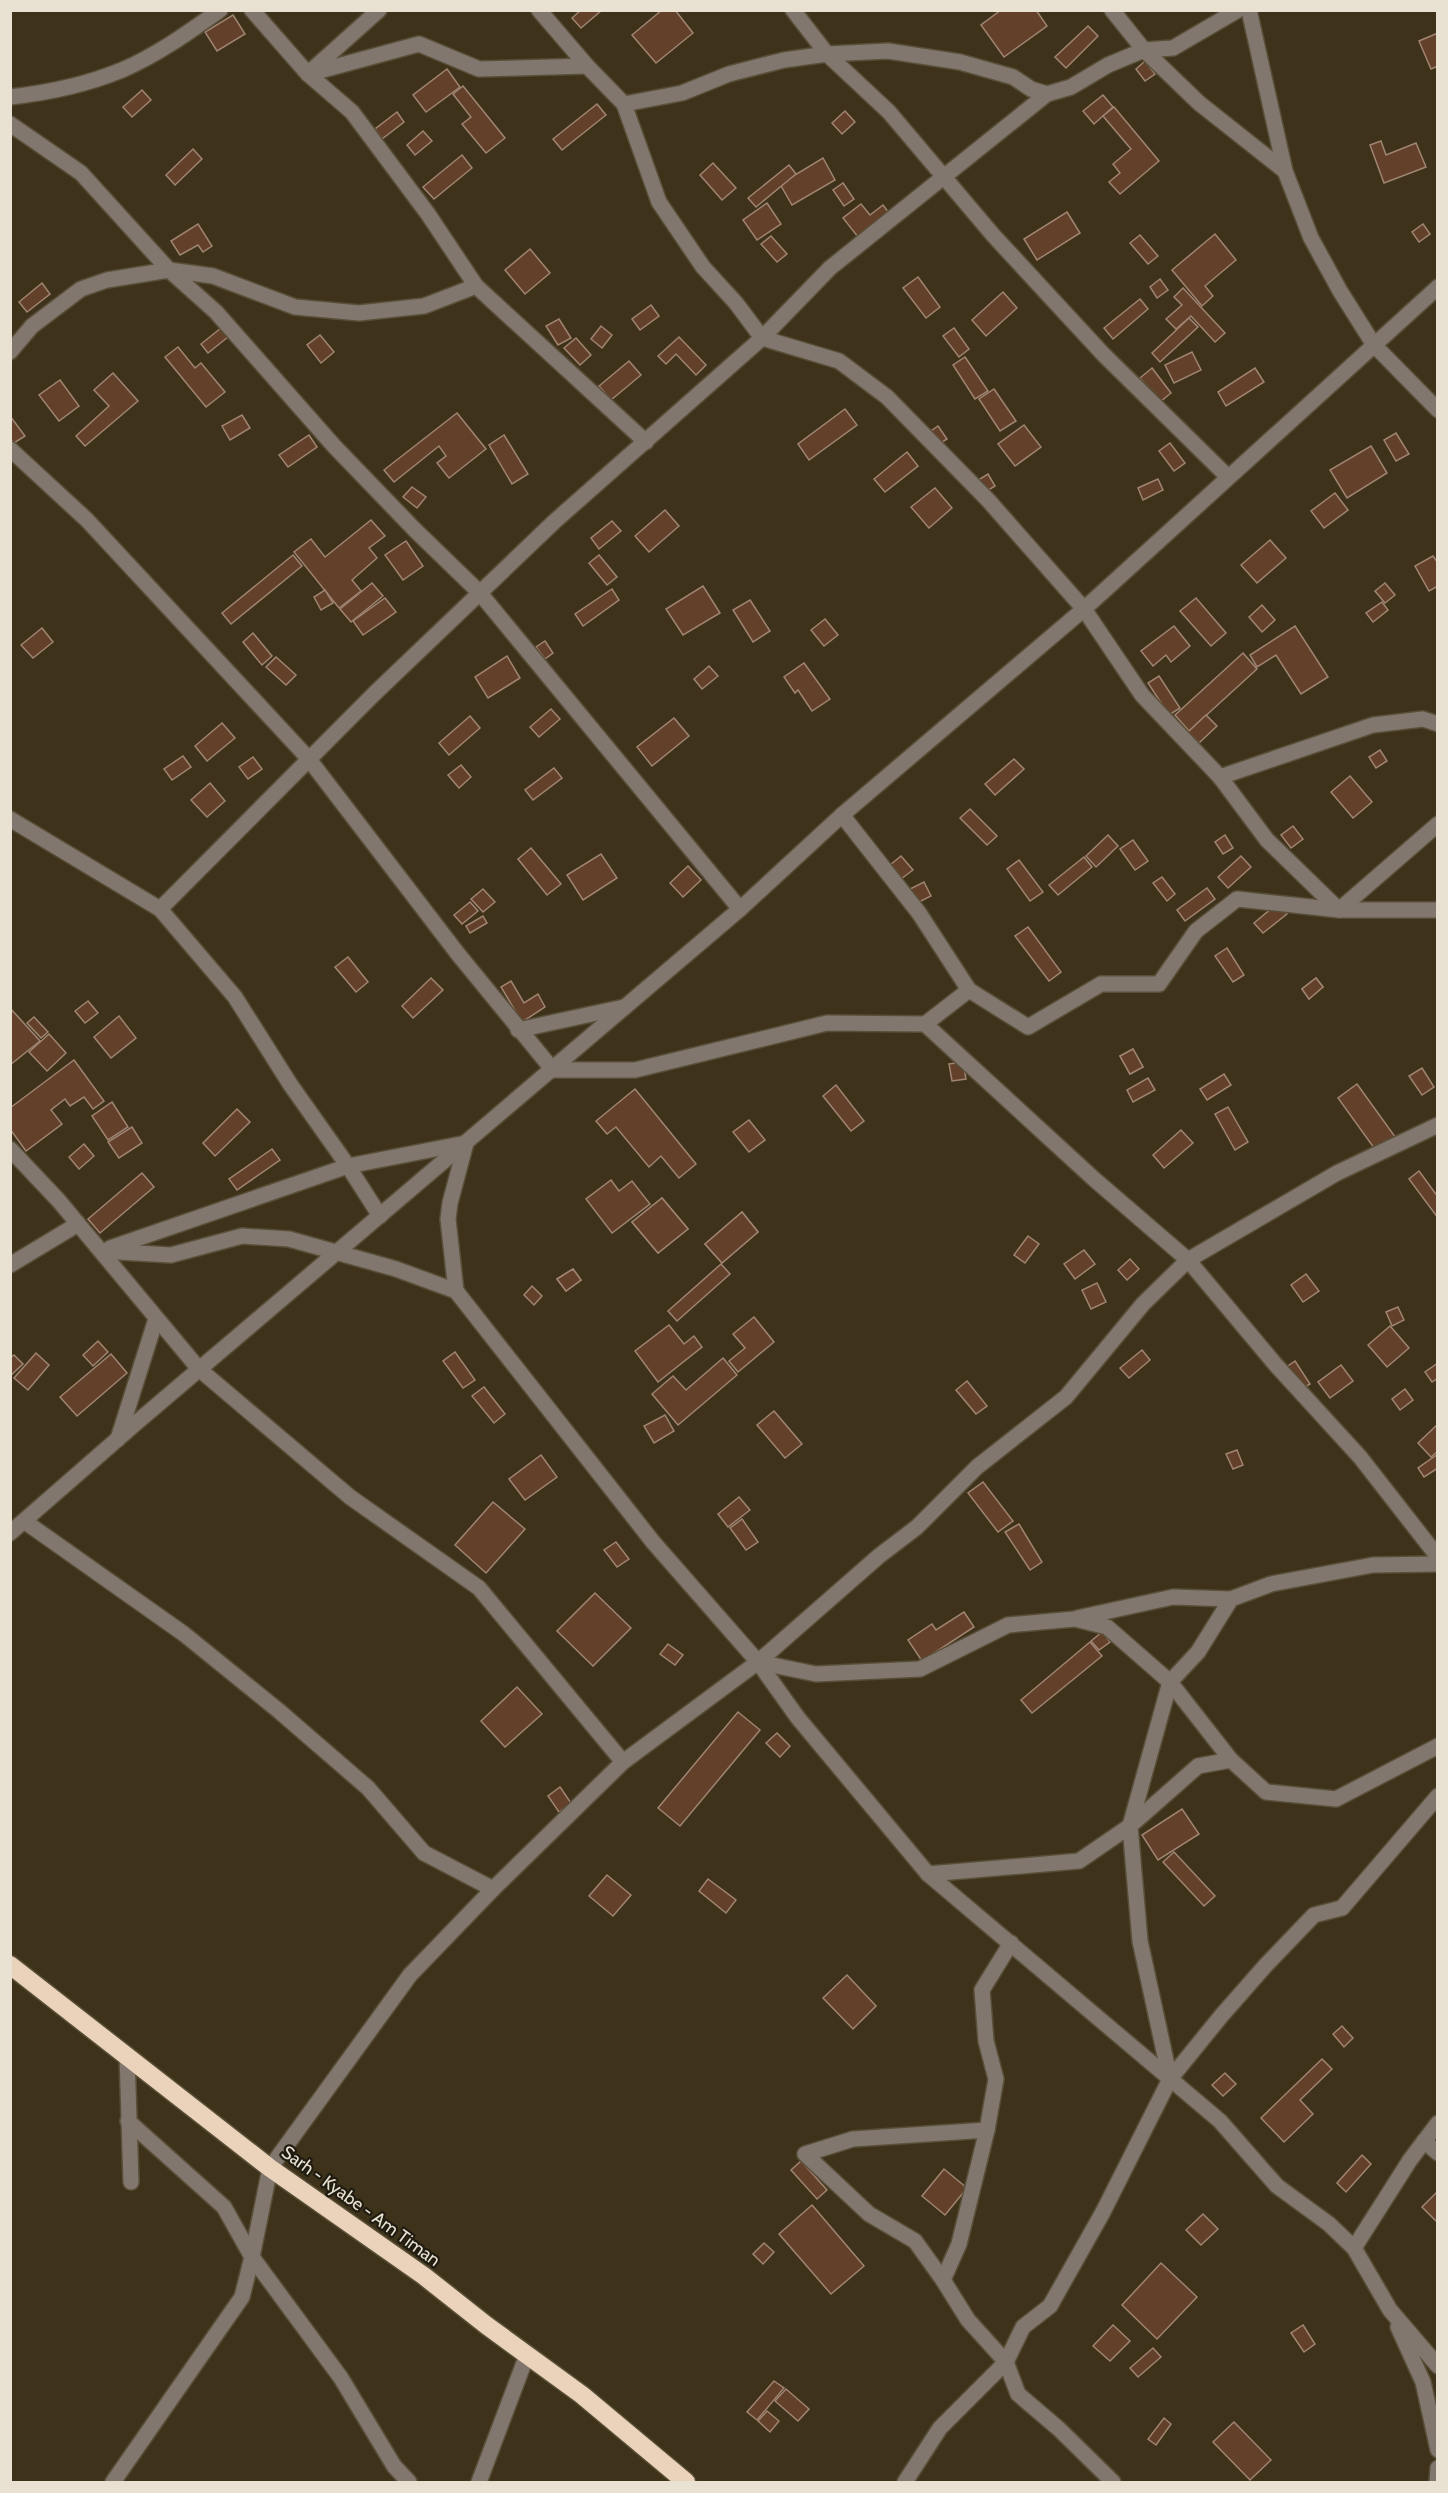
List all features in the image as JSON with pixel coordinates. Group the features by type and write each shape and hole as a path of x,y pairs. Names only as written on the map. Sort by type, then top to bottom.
{"highway":[{"name":"Sarh - Kyabe - Am Timan","path":"10,1965 270,2168 416,2270 582,2395 686,2482"}],"street":[{"path":"10,97 43,93 122,70 177,41 220,10"},
{"path":"252,10 308,74 352,112 428,214 476,286 645,442"},
{"path":"308,74 379,10"},
{"path":"539,10 587,66 624,104 658,202 703,267 736,303 762,338 839,361 888,397 988,500 1084,609 1142,695 1220,777 1267,840 1339,909"},
{"path":"793,10 827,54 889,112 993,235 1103,354 1228,477"},
{"path":"1112,10 1144,50 1199,103 1285,171"},
{"path":"159,909 308,758 480,592 555,521 762,338 830,268 1047,94 1071,87 1108,65 1144,50 1173,48 1239,10"},
{"path":"1249,10 1285,171 1311,238 1340,291 1374,345 1437,410"},
{"path":"308,74 419,44 480,69 587,66"},
{"path":"624,104 682,93 729,75 784,60 827,54 888,51 960,62 1013,77 1031,89 1047,94"},
{"path":"10,124 81,173 169,270 216,312 334,446 415,530 480,592 740,909"},
{"path":"10,352 33,326 81,289 107,280 169,270 213,276 295,307 359,313 424,306 476,286"},
{"path":"10,1533 553,1070 740,909 842,815 1084,609 1437,287"},
{"path":"10,449 87,520 308,758 518,1030 553,1070 635,1070 827,1023 925,1024 969,990"},
{"path":"1220,777 1373,725 1423,718 1437,724"},
{"path":"842,815 919,913 969,990 1028,1027 1101,984 1159,984 1196,931 1237,899 1339,909 1437,910"},
{"path":"10,819 159,909 235,997 290,1084 380,1216"},
{"path":"1339,909 1437,824"},
{"path":"518,1030 627,1006"},
{"path":"925,1024 1094,1179 1188,1260 1275,1364 1360,1457 1437,1557"},
{"path":"113,2482 242,2297 270,2168 410,1976 493,1889 623,1762 758,1662 879,1556 917,1527 977,1467 1066,1397 1143,1304 1188,1260 1337,1173 1437,1125"},
{"path":"101,1251 348,1166 465,1143"},
{"path":"456,1291 448,1219 465,1143"},
{"path":"10,1149 78,1224 199,1370 350,1497 479,1588 623,1762"},
{"path":"10,1265 78,1224"},
{"path":"101,1251 171,1255 242,1236 289,1239 396,1269 456,1291 654,1542 758,1662 798,1718 928,1874 1220,2121 1277,2186 1329,2224 1354,2248 1390,2310 1423,2382 1437,2450"},
{"path":"118,1439 156,1318"},
{"path":"24,1521 184,1634 279,1711 368,1788 424,1853 493,1889"},
{"path":"758,1662 816,1674 920,1669 1008,1626 1075,1619 1173,1597 1231,1599 1271,1584 1373,1565 1437,1564"},
{"path":"1170,2079 1140,1941 1130,1826 1170,1682 1198,1652 1231,1599"},
{"path":"1075,1619 1107,1627 1170,1682 1231,1760 1266,1792 1336,1799 1437,1746"},
{"path":"928,1874 1079,1861 1130,1826 1198,1766 1231,1760"},
{"path":"905,2482 940,2428 1006,2362 1023,2327 1050,2306 1103,2212 1170,2079 1266,1965 1314,1915 1342,1908 1437,1796"},
{"path":"943,2280 960,2244 987,2130 996,2079 986,2041 982,1990 1011,1943"},
{"path":"127,2055 131,2182"},
{"path":"128,2121 224,2206 252,2257 341,2378 394,2466 409,2482"},
{"path":"1354,2248 1437,2123"},
{"path":"987,2130 854,2139 805,2154 869,2214 915,2241 968,2320 1006,2362 1018,2394 1059,2429 1113,2482"},
{"path":"1424,2141 1437,2152"},
{"path":"1390,2310 1437,2366"},
{"path":"479,2482 527,2355"},
{"path":"1437,2468 1437,2482"}],"building":[{"path":"581,10 602,10 581,28 572,18"},
{"path":"662,10 675,10 693,33 656,63 632,35"},
{"path":"1001,10 1036,10 1047,26 1004,57 981,25"},
{"path":"233,15 245,34 217,51 205,32"},
{"path":"1088,26 1098,36 1066,68 1055,57"},
{"path":"1438,33 1438,66 1431,69 1419,41"},
{"path":"1145,61 1155,74 1145,81 1136,69"},
{"path":"447,69 460,87 426,112 413,95"},
{"path":"463,86 505,138 486,153 462,124 471,117 453,94"},
{"path":"142,90 151,100 132,117 123,107"},
{"path":"1103,95 1113,107 1094,124 1083,111"},
{"path":"597,104 606,115 562,150 553,139"},
{"path":"1114,107 1159,161 1120,194 1109,182 1120,173 1113,164 1131,149 1103,116"},
{"path":"845,111 855,122 842,134 832,123"},
{"path":"397,112 404,122 382,139 375,129"},
{"path":"423,131 432,141 415,155 407,145"},
{"path":"1381,141 1386,155 1416,143 1426,167 1384,183 1370,145"},
{"path":"193,149 202,159 175,185 166,175"},
{"path":"462,155 472,168 434,199 423,187"},
{"path":"823,158 835,180 792,205 780,184"},
{"path":"713,163 736,188 722,200 700,175"},
{"path":"789,165 796,174 756,207 748,198"},
{"path":"843,183 854,199 844,206 833,190"},
{"path":"767,203 781,224 757,240 743,220"},
{"path":"861,204 870,215 883,205 892,217 862,242 843,218"},
{"path":"1067,212 1080,233 1037,260 1024,239"},
{"path":"198,224 212,246 203,252 198,245 180,255 171,241"},
{"path":"1423,224 1430,234 1419,242 1412,232"},
{"path":"1215,234 1236,260 1205,286 1213,296 1202,306 1172,270"},
{"path":"1140,235 1158,256 1148,264 1130,243"},
{"path":"771,236 787,254 777,262 761,244"},
{"path":"530,249 550,273 525,294 505,270"},
{"path":"918,277 940,307 926,318 903,288"},
{"path":"1160,279 1168,290 1157,298 1150,287"},
{"path":"42,283 50,294 27,312 19,302"},
{"path":"1183,288 1225,333 1215,342 1191,316 1176,329 1166,319 1182,305 1174,297"},
{"path":"1003,292 1017,308 986,336 972,320"},
{"path":"1140,299 1148,309 1113,339 1104,328"},
{"path":"651,305 659,316 640,330 632,319"},
{"path":"1189,318 1198,327 1160,362 1152,353"},
{"path":"559,319 571,338 558,345 546,326"},
{"path":"601,326 612,335 602,348 591,339"},
{"path":"221,328 228,337 208,353 201,344"},
{"path":"954,328 969,349 959,357 943,336"},
{"path":"320,335 334,352 321,363 307,345"},
{"path":"679,337 706,365 696,375 676,354 666,364 658,356"},
{"path":"576,338 591,355 580,365 564,348"},
{"path":"178,347 195,368 201,363 225,392 206,407 165,357"},
{"path":"1192,352 1201,370 1174,383 1165,365"},
{"path":"965,357 988,391 975,399 953,365"},
{"path":"629,361 641,375 611,400 599,386"},
{"path":"1152,368 1171,393 1160,402 1140,378"},
{"path":"1255,368 1264,382 1226,406 1218,392"},
{"path":"113,373 138,401 85,446 76,436 109,406 94,390"},
{"path":"60,380 79,406 59,421 39,395"},
{"path":"994,389 1016,421 1000,431 979,399"},
{"path":"845,409 857,425 809,460 798,444"},
{"path":"457,413 486,449 449,478 437,463 446,456 439,446 394,482 384,470"},
{"path":"242,415 250,428 230,440 222,426"},
{"path":"10,416 25,436 14,443 10,438"},
{"path":"1024,425 1041,447 1015,466 998,444"},
{"path":"938,426 947,439 936,446 928,433"},
{"path":"1396,433 1409,454 1396,461 1384,440"},
{"path":"309,435 317,447 288,467 279,455"},
{"path":"504,435 528,474 512,484 489,445"},
{"path":"1170,443 1185,463 1174,471 1159,451"},
{"path":"1371,446 1387,473 1347,498 1330,470"},
{"path":"907,452 918,466 885,492 874,479"},
{"path":"988,474 995,486 982,494 975,482"},
{"path":"1158,479 1163,490 1143,500 1138,488"},
{"path":"412,487 426,497 417,508 403,497"},
{"path":"935,488 952,508 929,528 911,507"},
{"path":"1335,493 1348,510 1324,528 1311,511"},
{"path":"665,510 679,526 649,552 635,536"},
{"path":"371,520 385,536 369,548 377,558 352,580 361,591 339,608 294,552 311,539 325,557"},
{"path":"612,521 621,531 599,549 591,538"},
{"path":"1270,540 1286,558 1257,583 1241,565"},
{"path":"406,541 423,566 403,580 385,555"},
{"path":"293,555 302,566 231,624 222,613"},
{"path":"599,555 617,577 607,585 589,563"},
{"path":"1433,556 1438,563 1438,586 1429,591 1415,566"},
{"path":"372,583 383,596 351,622 340,609"},
{"path":"1385,583 1395,595 1385,603 1375,591"},
{"path":"703,586 720,613 683,635 666,609"},
{"path":"612,589 619,600 583,626 575,614"},
{"path":"325,590 333,603 321,610 314,597"},
{"path":"385,598 396,612 363,635 353,621"},
{"path":"1196,598 1226,633 1211,646 1180,611"},
{"path":"750,600 770,631 753,642 733,610"},
{"path":"1382,602 1388,610 1373,622 1366,613"},
{"path":"1262,605 1275,620 1262,632 1249,617"},
{"path":"825,619 838,635 824,646 811,630"},
{"path":"1174,626 1190,646 1171,662 1166,655 1153,666 1141,651"},
{"path":"1295,626 1328,677 1301,694 1276,655 1257,667 1250,655"},
{"path":"42,628 53,642 33,658 21,645"},
{"path":"253,633 272,656 262,665 243,642"},
{"path":"545,641 553,653 545,659 536,647"},
{"path":"1243,653 1257,669 1189,731 1175,715"},
{"path":"507,656 520,678 488,698 475,677"},
{"path":"276,657 296,675 286,685 266,667"},
{"path":"804,663 830,699 812,711 798,690 795,693 784,677"},
{"path":"709,666 718,676 702,689 694,679"},
{"path":"1159,676 1180,708 1169,715 1148,683"},
{"path":"551,709 560,719 539,737 530,727"},
{"path":"1206,715 1217,726 1199,743 1188,732"},
{"path":"470,716 480,728 449,755 439,743"},
{"path":"674,718 689,736 652,766 637,747"},
{"path":"222,723 235,738 207,761 195,746"},
{"path":"1380,750 1387,761 1376,768 1369,757"},
{"path":"183,756 191,767 172,780 164,769"},
{"path":"253,757 262,769 248,779 239,767"},
{"path":"1014,759 1024,769 995,795 985,784"},
{"path":"461,765 471,777 459,788 448,775"},
{"path":"554,768 562,778 533,800 525,790"},
{"path":"1350,776 1372,802 1353,818 1331,792"},
{"path":"210,783 225,801 207,817 191,800"},
{"path":"970,809 997,836 987,845 960,818"},
{"path":"1293,826 1303,839 1291,848 1281,835"},
{"path":"1108,835 1118,846 1096,867 1086,856"},
{"path":"1225,835 1233,848 1223,854 1215,842"},
{"path":"1133,840 1148,861 1135,870 1120,849"},
{"path":"531,848 561,884 547,895 518,859"},
{"path":"601,854 617,878 583,900 567,875"},
{"path":"901,856 913,870 901,879 890,865"},
{"path":"1241,856 1251,867 1228,888 1218,877"},
{"path":"1084,857 1092,867 1058,895 1049,885"},
{"path":"1019,860 1043,892 1030,901 1007,869"},
{"path":"688,866 701,880 683,897 670,883"},
{"path":"1162,877 1175,894 1167,901 1153,883"},
{"path":"924,882 931,896 917,903 910,889"},
{"path":"1207,888 1215,899 1185,921 1177,910"},
{"path":"483,889 495,902 483,912 471,899"},
{"path":"470,902 478,911 462,924 454,915"},
{"path":"1278,903 1287,914 1263,933 1254,923"},
{"path":"483,916 487,923 470,933 466,926"},
{"path":"1028,927 1061,972 1049,981 1015,936"},
{"path":"1227,948 1244,975 1233,982 1215,956"},
{"path":"348,957 368,982 356,992 335,967"},
{"path":"431,978 443,990 413,1018 402,1006"},
{"path":"1316,978 1323,987 1309,999 1302,989"},
{"path":"1316,978 1323,987 1309,999 1302,989"},
{"path":"511,981 524,1003 538,994 545,1007 522,1022 501,987"},
{"path":"88,1001 98,1013 85,1023 75,1011"},
{"path":"10,1008 40,1041 10,1065"},
{"path":"119,1016 136,1038 111,1058 94,1037"},
{"path":"34,1017 48,1032 41,1038 27,1023"},
{"path":"49,1034 66,1053 47,1071 29,1052"},
{"path":"1133,1049 1143,1067 1130,1074 1120,1056"},
{"path":"1133,1049 1143,1067 1130,1074 1120,1056"},
{"path":"74,1060 104,1101 93,1109 84,1097 70,1106 65,1099 51,1110 62,1124 26,1151 10,1129 10,1108"},
{"path":"963,1062 966,1079 952,1081 949,1064"},
{"path":"1422,1068 1434,1087 1422,1095 1409,1076"},
{"path":"1224,1074 1231,1085 1207,1100 1200,1089"},
{"path":"1148,1078 1155,1090 1133,1102 1127,1090"},
{"path":"1357,1084 1401,1145 1382,1159 1338,1098"},
{"path":"836,1085 864,1121 851,1131 823,1096"},
{"path":"635,1089 696,1164 679,1178 661,1156 649,1167 616,1127 607,1134 596,1121"},
{"path":"112,1102 128,1127 108,1140 92,1116"},
{"path":"1228,1107 1248,1142 1235,1150 1215,1114"},
{"path":"237,1109 250,1122 215,1156 203,1143"},
{"path":"749,1120 765,1140 749,1152 733,1132"},
{"path":"132,1127 142,1143 119,1158 108,1142"},
{"path":"1181,1130 1193,1143 1164,1168 1153,1155"},
{"path":"84,1144 94,1156 79,1169 69,1157"},
{"path":"272,1149 280,1160 237,1190 229,1179"},
{"path":"1419,1171 1438,1197 1438,1218 1409,1179"},
{"path":"142,1173 154,1187 100,1233 88,1219"},
{"path":"611,1180 619,1191 632,1181 650,1204 612,1233 586,1199"},
{"path":"662,1198 688,1229 658,1253 632,1222"},
{"path":"662,1198 688,1229 658,1253 632,1222"},
{"path":"742,1212 758,1232 722,1263 705,1244"},
{"path":"742,1212 758,1232 722,1263 705,1244"},
{"path":"1028,1236 1039,1244 1025,1263 1014,1255"},
{"path":"1084,1250 1095,1264 1075,1279 1064,1264"},
{"path":"1130,1259 1139,1269 1127,1280 1118,1270"},
{"path":"721,1264 730,1274 677,1321 668,1311"},
{"path":"573,1269 581,1280 566,1291 557,1279"},
{"path":"573,1269 581,1280 566,1291 557,1279"},
{"path":"1306,1274 1319,1291 1303,1302 1291,1285"},
{"path":"1097,1283 1106,1302 1091,1309 1082,1290"},
{"path":"532,1286 542,1296 534,1305 524,1295"},
{"path":"1398,1307 1404,1320 1392,1326 1386,1312"},
{"path":"754,1317 774,1342 738,1372 729,1361 745,1348 733,1334"},
{"path":"669,1325 684,1344 694,1336 702,1347 658,1382 635,1351"},
{"path":"1390,1326 1409,1348 1387,1367 1368,1345"},
{"path":"98,1341 108,1352 93,1366 83,1355"},
{"path":"1142,1350 1150,1360 1129,1378 1120,1368"},
{"path":"455,1352 475,1380 463,1388 443,1361"},
{"path":"36,1353 49,1365 28,1390 14,1378"},
{"path":"111,1354 127,1373 77,1416 60,1397"},
{"path":"14,1355 23,1364 10,1376 10,1358"},
{"path":"723,1358 737,1375 678,1425 652,1394 673,1376 686,1390"},
{"path":"1295,1361 1310,1384 1300,1390 1285,1368"},
{"path":"1438,1363 1438,1378 1432,1382 1425,1372"},
{"path":"1341,1365 1353,1381 1330,1398 1318,1382"},
{"path":"967,1381 987,1406 976,1414 956,1390"},
{"path":"484,1387 505,1414 494,1423 472,1396"},
{"path":"1405,1389 1413,1400 1400,1410 1392,1399"},
{"path":"774,1411 802,1444 785,1458 757,1425"},
{"path":"665,1415 674,1431 654,1443 644,1426"},
{"path":"1437,1425 1438,1451 1431,1457 1418,1443"},
{"path":"1237,1450 1243,1465 1233,1469 1226,1454"},
{"path":"1438,1454 1438,1468 1424,1477 1418,1468"},
{"path":"541,1455 557,1477 525,1500 509,1479"},
{"path":"983,1482 1013,1521 998,1532 968,1493"},
{"path":"739,1497 750,1510 728,1527 718,1514"},
{"path":"493,1502 525,1529 486,1573 455,1545"},
{"path":"742,1519 758,1542 746,1550 730,1528"},
{"path":"1019,1524 1042,1562 1030,1570 1005,1532"},
{"path":"616,1542 629,1559 617,1567 604,1550"},
{"path":"595,1593 631,1628 593,1666 557,1631"},
{"path":"964,1612 974,1627 922,1661 908,1640 932,1624 936,1630"},
{"path":"1102,1632 1110,1642 1099,1650 1091,1641"},
{"path":"1090,1642 1102,1656 1032,1713 1021,1700"},
{"path":"668,1644 683,1655 675,1665 660,1654"},
{"path":"517,1687 542,1714 505,1747 481,1721"},
{"path":"738,1712 760,1730 680,1826 658,1808"},
{"path":"777,1733 790,1746 780,1757 766,1743"},
{"path":"560,1787 571,1803 559,1812 548,1796"},
{"path":"1182,1809 1199,1834 1158,1860 1142,1835"},
{"path":"1174,1852 1215,1896 1204,1906 1163,1862"},
{"path":"607,1875 631,1895 613,1916 589,1896"},
{"path":"708,1879 736,1900 726,1913 699,1891"},
{"path":"847,1975 876,2006 853,2029 823,1998"},
{"path":"1342,2026 1353,2038 1344,2047 1333,2034"},
{"path":"1322,2059 1332,2069 1300,2100 1313,2114 1284,2142 1261,2118"},
{"path":"1225,2073 1236,2084 1223,2096 1212,2085"},
{"path":"1362,2155 1371,2164 1346,2192 1337,2183"},
{"path":"801,2161 827,2190 817,2199 791,2170"},
{"path":"944,2169 967,2188 945,2215 922,2196"},
{"path":"1438,2191 1438,2223 1422,2207"},
{"path":"812,2205 864,2266 831,2294 779,2234"},
{"path":"1203,2214 1218,2229 1201,2245 1186,2230"},
{"path":"764,2243 774,2252 763,2264 753,2254"},
{"path":"1161,2263 1197,2297 1157,2339 1122,2305"},
{"path":"1113,2325 1130,2341 1110,2361 1093,2346"},
{"path":"1303,2325 1315,2344 1304,2352 1291,2333"},
{"path":"1153,2348 1161,2357 1138,2377 1130,2368"},
{"path":"774,2381 784,2388 757,2420 747,2412"},
{"path":"786,2389 809,2409 798,2421 775,2401"},
{"path":"767,2411 779,2421 770,2432 758,2421"},
{"path":"1164,2418 1171,2424 1156,2445 1148,2439"},
{"path":"1234,2422 1271,2460 1250,2480 1213,2442"}]}
